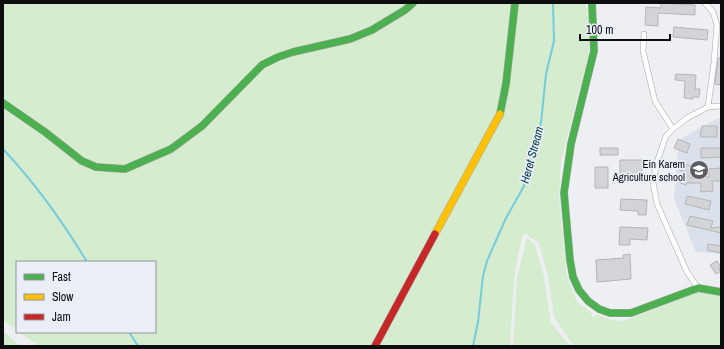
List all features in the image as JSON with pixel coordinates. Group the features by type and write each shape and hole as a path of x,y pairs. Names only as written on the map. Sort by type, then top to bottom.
{"street":[{"path":"3,103 45,132 82,161 96,167 125,169 171,149 202,126 262,65 293,52 350,38 372,30 405,10 413,3"},
{"path":"375,346 499,116 506,84 515,3"},
{"path":"592,3 594,51 571,144 564,193 570,260 579,290 588,301 599,309 610,313 631,313 698,288 721,292"},
{"path":"706,3 713,12 717,25 708,107"},
{"path":"644,34 643,51 655,101 673,128"},
{"path":"698,288 687,272 657,204 653,182 659,156 666,136 673,128 687,118 708,107 721,106"}],"shaded area":[{"name":"Ein Karem Agriculture school","path":"721,118 721,254 696,252 674,199 679,140 716,119"}],"green space":[{"path":"3,3 581,3 585,4 589,13 590,38 588,58 561,161 559,198 567,276 577,302 590,311 594,319 596,314 611,320 624,321 701,290 721,295 721,346 576,346 570,341 554,317 548,276 539,243 524,233 515,274 510,346 40,346 20,333 156,333 156,261 16,261 16,330 3,320"},
{"path":"527,237 535,245 544,277 551,323 570,346 513,346 517,278"},
{"path":"3,331 20,346 3,346"}],"building":[{"path":"661,3 695,5 695,15 658,13 658,26 645,25 646,7 661,8"},
{"path":"674,27 708,30 707,40 673,37"},
{"path":"718,58 721,58 721,85 715,84"},
{"path":"676,74 696,75 695,89 700,89 699,97 693,97 693,99 684,98 685,81 675,80"},
{"path":"702,126 717,126 717,137 700,137"},
{"path":"678,139 690,144 687,153 674,148"},
{"path":"600,148 618,148 618,155 600,155"},
{"path":"701,148 721,148 721,157 701,158"},
{"path":"620,160 642,160 642,181 620,181"},
{"path":"681,163 695,167 691,178 709,177 709,169 721,168 721,181 712,181 713,191 701,192 701,183 687,183 686,185 680,183 685,172 679,170"},
{"path":"595,167 608,167 608,188 595,188"},
{"path":"687,196 711,201 709,210 685,204"},
{"path":"621,199 647,200 646,215 638,215 638,211 620,210"},
{"path":"690,216 713,221 711,228 721,227 721,233 687,225"},
{"path":"620,227 648,228 647,240 630,239 630,245 619,245"},
{"path":"708,244 721,246 721,253 707,250"},
{"path":"630,254 631,279 597,282 596,260 624,258 623,255"},
{"path":"717,261 721,267 719,269 721,271 716,274 710,265"}],"waterway":[{"name":"Heret Stream","path":"473,346 478,322 483,276 487,261 506,218 524,186 533,147 541,123 546,74 554,41 553,3"},
{"path":"3,149 48,203 86,261"},
{"path":"130,333 138,346"}],"traffic: fast":[{"path":"3,103 45,132 82,161 96,167 125,169 171,149 202,126 262,65 293,52 350,39 372,30 405,10 413,3"},
{"path":"500,114 506,84 515,3"},
{"path":"592,3 594,51 571,144 564,193 573,277 579,290 588,301 599,309 610,313 631,313 698,288 721,292"}],"traffic: slow":[{"path":"435,234 500,114"}],"traffic: jam":[{"path":"375,346 435,234"}],"place":[{"name":"Ein Karem Agriculture school","path":"699,170"}]}
